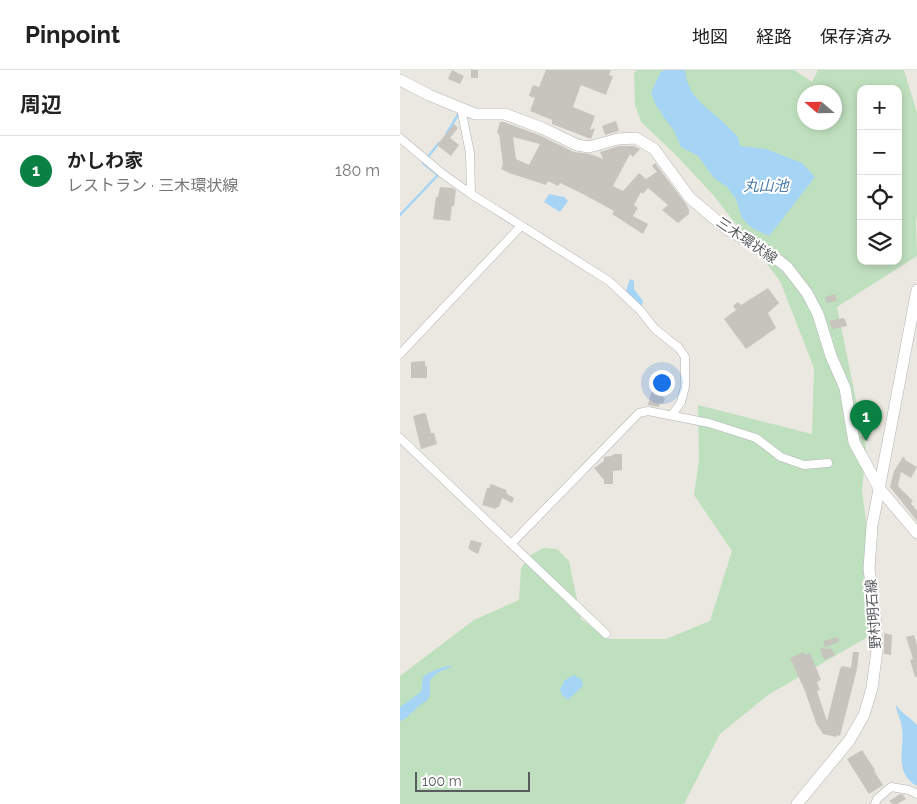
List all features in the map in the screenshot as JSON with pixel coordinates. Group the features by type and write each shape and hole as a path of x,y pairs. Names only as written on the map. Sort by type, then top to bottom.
{"main road":[{"name":"三木環状線","path":"400,80 475,114 505,114 542,128 577,146 588,147 618,139 636,138 654,149 690,198 728,230 765,250 787,267 806,293 818,314 831,356 845,388 854,442 879,488"},
{"path":"917,290 879,488 917,533"},
{"name":"野村明石線","path":"797,804 850,740 864,715 872,688 877,650 870,568 872,526 879,488"}],"street":[{"path":"461,108 470,153 471,194"},
{"path":"400,138 443,174 471,194 609,281 640,310 655,329 679,348 685,357 684,387 681,402 672,415"},
{"path":"400,354 521,226"},
{"path":"511,544 639,413 648,411 709,423 756,438 781,458 804,465 828,463"},
{"path":"400,438 606,634"},
{"path":"875,804 876,799 891,787 909,790 917,794"}],"green space":[{"path":"637,70 794,70 812,82 818,70 904,70 917,113 917,256 837,307 866,448 862,490 873,575 871,635 768,695 720,734 684,804 400,804 400,676 474,620 519,600 521,568 531,555 543,548 557,549 569,561 581,619 609,639 666,639 710,621 732,551 694,495 699,460 698,405 812,434 814,368 780,281 714,196 676,155 641,122 635,104 634,73"}],"water":[{"name":"丸山池","path":"664,70 685,70 690,89 695,96 734,133 738,138 740,146 766,149 802,163 815,177 769,236 752,228 742,218 736,199 727,187 714,178 698,156 681,147 674,131 656,106 651,93 660,73"},
{"path":"549,194 564,197 568,201 560,212 544,202"},
{"path":"630,279 634,281 634,289 643,301 642,306 626,291"},
{"path":"447,666 453,666 437,673 430,680 430,695 427,701 400,721 400,707 421,692 423,677 430,672"},
{"path":"574,675 582,680 583,686 568,700 562,695 560,689 565,680"},
{"path":"896,705 917,725 917,786 910,781 902,767 903,736"}],"building":[{"path":"452,70 464,76 460,84 448,79"},
{"path":"471,70 478,70 478,78 471,78"},
{"path":"546,70 611,70 609,75 613,76 606,95 581,85 573,107 595,116 590,130 595,128 591,139 552,124 552,120 530,111 535,98 529,96 533,85 539,87"},
{"path":"616,121 619,131 605,135 602,126"},
{"path":"500,122 504,122 539,135 574,152 590,154 603,159 600,152 619,146 634,146 640,149 633,157 630,154 613,186 623,191 639,173 646,179 657,172 652,166 655,163 686,204 689,214 678,223 662,210 668,205 648,188 643,194 641,192 634,205 638,208 633,216 648,224 643,234 612,214 614,211 560,183 558,186 548,181 546,185 501,169 503,164 499,134 497,133","holes":["513,137 540,144 529,165 516,159"]},
{"path":"454,124 458,128 450,138 459,145 451,156 437,145"},
{"path":"440,187 456,190 450,221 433,219 436,197 438,197"},
{"path":"768,288 779,303 768,313 776,328 746,349 724,319 736,310 733,306 738,302 741,305"},
{"path":"835,294 837,301 827,303 825,297"},
{"path":"843,318 847,326 832,329 829,321"},
{"path":"425,361 427,378 411,378 411,362"},
{"path":"652,390 661,392 662,397 665,398 663,404 660,403 659,407 648,405"},
{"path":"424,413 437,444 421,449 413,416"},
{"path":"862,424 871,428 868,441 861,439"},
{"path":"622,454 622,470 613,471 613,484 604,484 604,480 594,468 604,461 604,457"},
{"path":"903,457 917,467 911,478 901,472 898,486 913,501 911,503 917,511 917,521 890,487 894,471"},
{"path":"491,484 506,490 507,494 514,498 512,503 502,498 499,507 496,509 482,505 487,488"},
{"path":"471,540 482,543 478,554 468,548"},
{"path":"884,633 892,635 891,655 884,654"},
{"path":"914,635 917,645 917,677 915,677 910,660 913,659 906,637"},
{"path":"838,637 839,642 825,647 823,641"},
{"path":"820,648 832,649 835,655 824,660"},
{"path":"804,652 805,655 810,653 821,680 817,682 820,690 817,691 827,721 840,669 842,666 851,668 853,652 859,652 857,669 840,736 823,734 816,723 805,691 790,658"},
{"path":"862,750 883,785 869,794 847,759"},
{"path":"900,794 906,799 897,804 889,801"}],"waterway":[{"path":"447,133 459,113"},
{"path":"400,215 438,175 423,163 439,143"}],"place":[{"name":"かしわ家","path":"866,441"}]}
